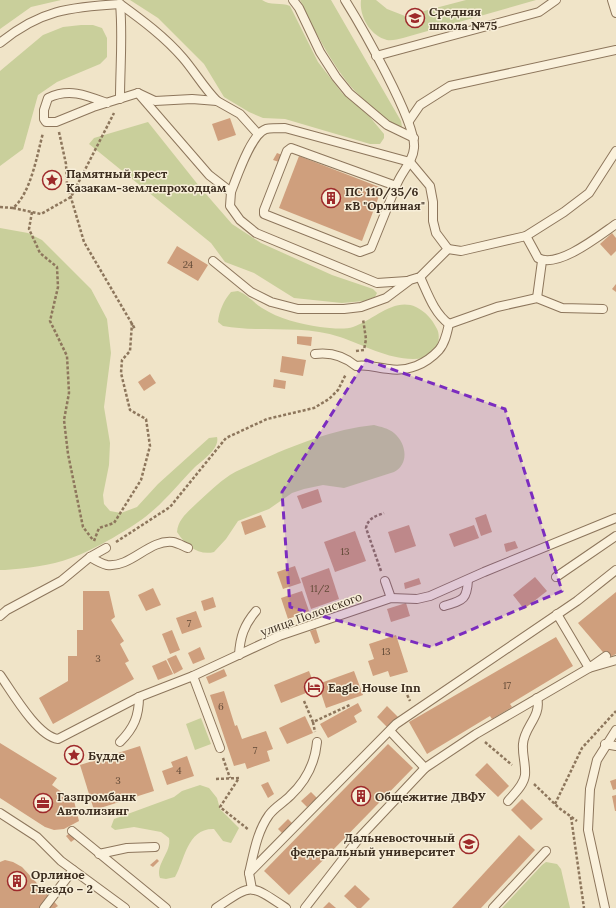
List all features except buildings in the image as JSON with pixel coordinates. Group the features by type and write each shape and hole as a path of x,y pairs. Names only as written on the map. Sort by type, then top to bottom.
{"lane":[{"path":"293,0 299,8 320,52 336,77 349,93 387,124 414,138"},
{"path":"345,0 376,56 409,121 414,138 414,149 410,162 399,178 396,186 372,248 360,252 264,214 264,210 287,151 291,148 396,186"},
{"path":"376,56 539,12 556,0"},
{"path":"612,0 616,13"},
{"path":"120,4 122,28 120,99"},
{"path":"0,43 42,16 76,7 120,4 149,25 183,58 204,88 217,101 240,114 258,134"},
{"path":"409,121 420,105 450,86 616,50"},
{"path":"107,103 78,92 58,93 48,98 43,115 46,122 56,122 138,93 155,101 192,99 217,101"},
{"path":"138,93 210,175 231,192"},
{"path":"448,249 420,277 410,280 377,283 256,232 240,220 230,206 231,192 248,152 258,134 266,129 285,128 410,162 430,186 433,202 433,221 436,233 448,249 461,251 526,236 564,212 589,193 616,151"},
{"path":"608,165 616,158"},
{"path":"542,261 550,261 567,255 616,224"},
{"path":"526,236 534,252 542,261 538,298"},
{"path":"213,261 251,292 266,300 285,307 298,309 344,309 361,307 386,298 410,280"},
{"path":"420,277 441,319 449,324"},
{"path":"449,324 497,307 538,298 562,308 583,310 603,309"},
{"path":"315,354 344,357 356,366 365,364 404,370 419,365 439,350 444,343 449,324"},
{"name":"улица Полонского","path":"0,675 33,722 51,738 58,739 139,697 193,676 291,631 391,598 417,599 430,596 484,572 616,518"},
{"path":"556,577 616,536"},
{"path":"90,557 106,565 114,565 125,562 155,546 165,543 173,542 188,548"},
{"path":"0,616 7,610 61,581 90,557 106,548"},
{"path":"249,873 396,724 557,614 616,570"},
{"path":"444,606 462,600 466,595 468,580"},
{"path":"385,581 391,598"},
{"path":"239,655 240,638 246,622 256,611"},
{"path":"557,614 589,668"},
{"path":"304,908 360,837 425,768 476,734 589,668 606,656"},
{"path":"589,668 616,660"},
{"path":"193,676 220,748"},
{"path":"120,742 129,733 138,717 139,697"},
{"path":"508,801 528,778 523,744 526,734 538,712 537,698"},
{"path":"605,908 588,830 590,789 597,760 605,744 616,730"},
{"path":"390,731 425,768"},
{"path":"252,889 249,873 257,836 270,814 290,796 306,775 314,759 317,742"},
{"path":"605,744 616,746"},
{"path":"0,813 37,837 73,870 125,908"},
{"path":"72,831 98,854 166,908"},
{"path":"98,854 127,848 155,847"},
{"path":"493,908 546,851"},
{"path":"44,908 73,870"},
{"path":"216,908 241,892 252,889 266,894 286,908"}],"path":[{"path":"0,208 13,208 42,214 71,197 108,127 120,99"},
{"path":"13,208 21,202 28,186 46,122"},
{"path":"56,122 71,197 84,242 135,329"},
{"path":"32,212 29,229 40,253 57,267 58,287 50,320 67,356 69,393 64,420 68,454 82,527 94,540 106,548 170,507 226,438 267,419 314,408 329,399 338,390 347,372 356,366"},
{"path":"338,356 364,350 366,339 361,307"},
{"path":"94,540 99,528 114,523 141,480 150,446 146,419 130,410 121,373 122,360 130,351 132,323"},
{"path":"384,513 373,517 367,524 366,528 385,581"},
{"path":"403,686 414,711"},
{"path":"304,701 313,722 350,705"},
{"path":"555,804 582,748 616,711"},
{"path":"476,734 528,778 555,804 588,830"},
{"path":"220,748 230,778"},
{"path":"216,779 239,778 220,807 257,836"},
{"path":"571,817 584,908"}],"highlighted area":[{"path":"366,360 505,409 562,591 431,647 290,607 282,492"}],"green space":[{"path":"0,0 61,0 31,7 0,29"},
{"path":"130,0 262,0 268,3 290,6 318,62 342,93 369,116 384,134 384,138 380,144 370,144 285,119 263,118 249,112 224,97 204,64 158,18"},
{"path":"300,0 331,0 401,121 402,127 396,126 374,109 346,81 324,47"},
{"name":"Средняя школа №75","path":"361,0 376,0 387,9 405,16 466,0 536,0 403,38 387,40 375,34 367,24 362,12"},
{"path":"93,25 102,28 107,38 107,57 100,64 57,82 38,95 23,149 0,166 0,71 43,35 63,27"},
{"path":"148,122 199,186 232,224 261,243 332,275 373,289 377,293 375,297 364,301 342,303 294,298 254,273 225,262 211,243 89,144 94,138"},
{"path":"0,228 28,233 42,240 91,289 107,319 111,353 104,407 110,443 109,465 103,495 104,504 110,511 121,513 137,507 158,484 209,438 217,437 216,445 210,454 195,467 150,513 124,532 80,555 63,561 5,570 0,570"},
{"path":"238,291 269,312 283,318 320,327 353,327 392,307 408,305 416,307 426,314 435,325 439,337 437,346 435,351 428,357 413,359 402,358 381,353 326,333 223,326 218,322 222,306 231,292"},
{"path":"374,425 392,431 402,443 404,448 404,459 399,468 394,472 344,488 323,485 292,493 269,509 238,521 226,539 214,552 208,553 198,551 188,545 177,532 181,519 217,485 233,473 314,439 344,430"},
{"path":"201,718 211,744 195,750 186,724"},
{"path":"200,785 209,788 217,798 220,809 239,828 231,843 223,841 214,829 205,830 198,834 192,839 188,846 175,877 166,879 160,878 159,873 161,863 168,848 169,838 161,832 134,827 115,830 111,827 114,819 174,797 182,791"},
{"path":"546,862 557,864 561,869 570,908 502,908 542,865"}],"place":[{"name":"Средняя школа №75","path":"415,18"},
{"name":"Памятный крест Казакам-землепроходцам","path":"52,180"},
{"name":"ПС 110/35/6 кВ \"Орлиная\"","path":"331,198"},
{"name":"Eagle House Inn","path":"314,687"},
{"name":"Будде","path":"74,755"},
{"name":"Общежитие ДВФУ","path":"361,796"},
{"name":"Газпромбанк Автолизинг","path":"43,803"},
{"name":"Дальневосточный федеральный университет","path":"469,844"},
{"name":"Орлиное Гнездо – 2","path":"17,881"}]}
